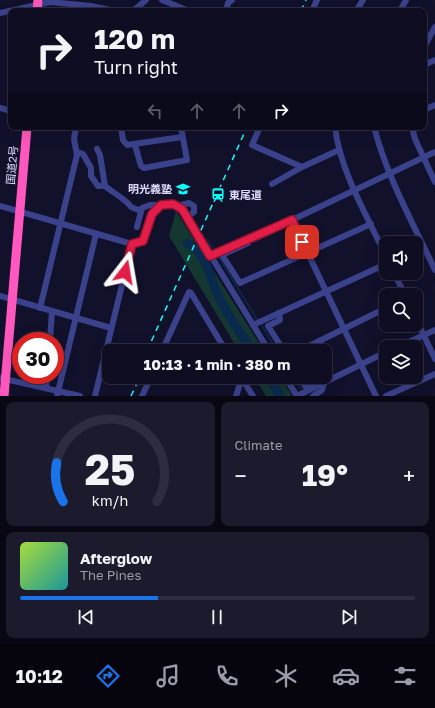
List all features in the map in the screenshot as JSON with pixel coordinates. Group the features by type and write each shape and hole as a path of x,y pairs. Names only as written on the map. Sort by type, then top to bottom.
{"highway":[{"name":"国道2号","path":"4,396 3,378 12,300 27,130"}],"street":[{"path":"137,8 146,0"},
{"path":"162,0 182,8"},
{"path":"227,8 228,3 232,0"},
{"path":"24,8 50,2 92,3 106,8"},
{"path":"427,42 435,27"},
{"path":"40,308 77,152 74,139 76,130"},
{"path":"121,130 123,140 127,145 182,137"},
{"path":"135,145 140,166 144,168 187,160 181,130"},
{"path":"259,130 252,145 302,166"},
{"path":"336,130 339,150 379,241"},
{"path":"375,130 379,146 390,173 435,270"},
{"path":"413,130 415,139 435,182"},
{"path":"97,149 100,155 106,186 115,195 129,203 131,207 141,211"},
{"path":"272,184 302,166 339,150"},
{"path":"77,152 83,154 91,168 91,176 98,186 106,186"},
{"path":"210,256 292,220 435,152"},
{"path":"91,168 101,165"},
{"path":"137,227 142,208 150,205 178,206 189,203 194,206 194,212 187,217"},
{"path":"0,206 132,244 143,241 152,214 161,205"},
{"path":"178,206 187,217 265,344"},
{"path":"292,220 376,396"},
{"path":"250,238 248,243 222,255 240,283 371,224"},
{"path":"58,393 96,234"},
{"path":"95,396 132,244"},
{"path":"253,326 379,267"},
{"path":"165,344 189,292 192,293 222,344"},
{"path":"0,296 111,328"},
{"path":"51,332 52,311"},
{"path":"312,344 379,311"},
{"path":"279,313 280,320 268,326 280,344"},
{"path":"413,340 435,330"},
{"path":"422,332 435,359"},
{"path":"332,379 379,355"},
{"path":"386,396 435,374"},
{"path":"3,378 46,388 58,393 80,396"},
{"path":"46,384 46,388"},
{"path":"142,396 148,384"},
{"path":"236,396 240,384"},
{"path":"246,384 253,396"},
{"path":"289,384 297,396 322,384"},
{"path":"313,396 322,390 324,384"}],"green space":[{"path":"176,211 260,344 235,344 169,236"},
{"path":"258,384 284,384 292,396 266,396"}],"waterway":[{"path":"207,239 213,248"},
{"path":"187,243 193,247 203,259 215,289 230,317 247,344"},
{"path":"218,256 258,321"},
{"path":"262,326 273,344"},
{"path":"272,384 280,396"},
{"path":"298,384 301,389"}],"railway":[{"path":"302,8 306,0"},
{"path":"150,344 246,130"},
{"path":"131,396 137,384"}],"place":[{"name":"明光義塾","path":"183,189"},
{"name":"東尾道","path":"218,195"}],"route":[{"path":"125,272 132,244 143,241 152,214 161,205 166,204 173,204 182,209 210,256 292,220 302,242"}]}
